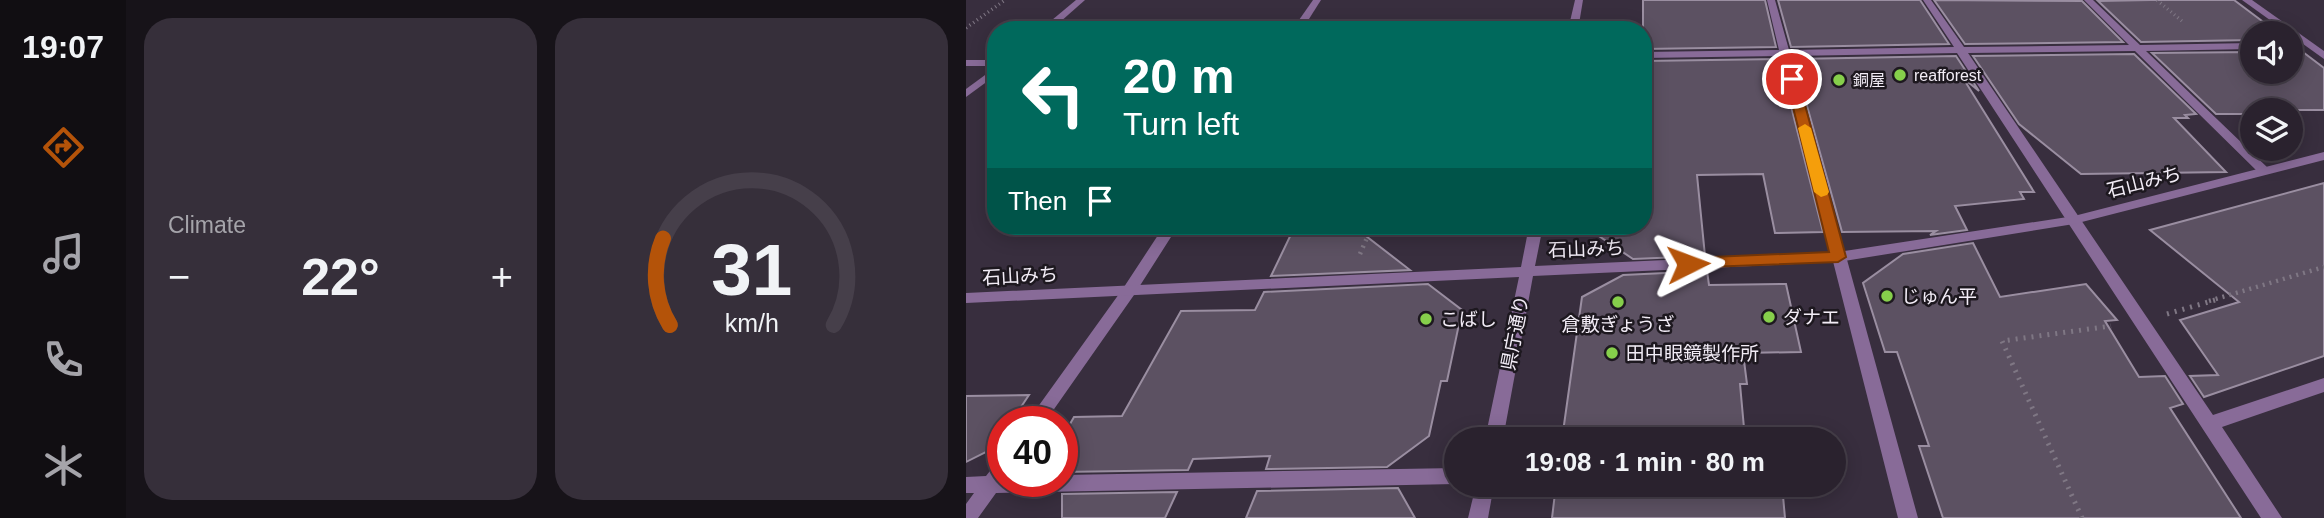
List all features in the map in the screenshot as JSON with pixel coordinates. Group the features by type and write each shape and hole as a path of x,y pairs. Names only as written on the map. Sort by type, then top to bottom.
{"street":[{"path":"1056,21 1081,0"},
{"path":"1303,21 1317,0"},
{"path":"1574,21 1578,0"},
{"path":"1771,0 1908,518"},
{"path":"1927,0 2272,518"},
{"path":"2088,0 2264,172"},
{"path":"2246,0 2324,56"},
{"path":"1652,55 2240,46"},
{"path":"2303,46 2324,46"},
{"path":"966,63 987,63"},
{"path":"966,94 987,77"},
{"name":"石山みち","path":"966,298 1838,257 2074,220 2324,156"},
{"path":"1046,406 1165,235"},
{"name":"県庁通り","path":"1496,427 1534,235"},
{"path":"2210,424 2324,385"},
{"path":"1078,483 1444,476"},
{"path":"966,485 987,485"},
{"path":"967,518 987,490"},
{"path":"1478,518 1482,497"}],"path":[{"path":"966,28 1005,0"},
{"path":"1358,259 1367,235"},
{"path":"2082,518 2002,341 2142,321 2324,267"}],"building":[{"path":"1643,0 1765,0 1776,47 1652,49 1652,21 1643,21"},
{"path":"1778,0 1920,0 1949,44 1791,47"},
{"path":"1934,0 2082,1 2123,42 1965,44"},
{"path":"2234,0 2262,21 2240,21 2240,40 2141,42 2098,1"},
{"path":"2240,52 2240,84 2303,84 2303,52 2324,68 2324,110 2303,110 2303,98 2240,98 2240,114 2216,114 2152,53"},
{"path":"2134,54 2196,114 2185,115 2188,118 2174,118 2226,172 2081,174 2019,124 1973,56"},
{"path":"1956,56 1979,91 1963,78 2034,192 2020,192 2024,199 1955,206 1967,230 1930,235 1936,231 1842,232 1794,59"},
{"path":"1779,59 1823,232 1775,233 1763,174 1697,175 1705,256 1633,259 1597,235 1652,235 1652,61"},
{"path":"2324,183 2324,356 2204,397 2190,376 2218,375 2180,320 2239,302 2150,230"},
{"path":"1291,235 1365,235 1410,270 1271,276"},
{"path":"1973,243 2000,297 2086,284 2117,320 2105,321 2139,377 2165,376 2183,404 2170,408 2241,518 1943,518 1919,446 1929,446 1897,352 1885,352 1863,283 1903,254"},
{"path":"1707,271 1709,285 1786,284 1801,352 1743,353 1747,384 1740,384 1744,427 1564,427 1582,297 1623,275"},
{"path":"1428,284 1462,310 1447,381 1441,381 1429,436 1387,467 1266,469 1270,456 1193,459 1188,470 1078,472 1078,417 1122,416 1181,311 1255,310 1264,292"},
{"path":"1029,395 1022,406 987,406 987,452 966,462 966,396"},
{"path":"1398,488 1415,518 1246,518 1257,491"},
{"path":"1177,492 1165,518 1062,518 1062,497 1078,497 1078,494"},
{"path":"1555,497 1783,497 1785,518 1552,518"}],"slow traffic":[{"path":"1805,128 1821,192"}],"place":[{"name":"reafforest","path":"1900,75"},
{"name":"銅屋","path":"1839,80"},
{"name":"じゅん平","path":"1887,296"},
{"name":"倉敷ぎょうざ","path":"1618,302"},
{"name":"ダナエ","path":"1769,317"},
{"name":"こばし","path":"1426,319"},
{"name":"田中眼鏡製作所","path":"1612,353"}],"route":[{"path":"1688,264 1838,257 1792,79"}]}
